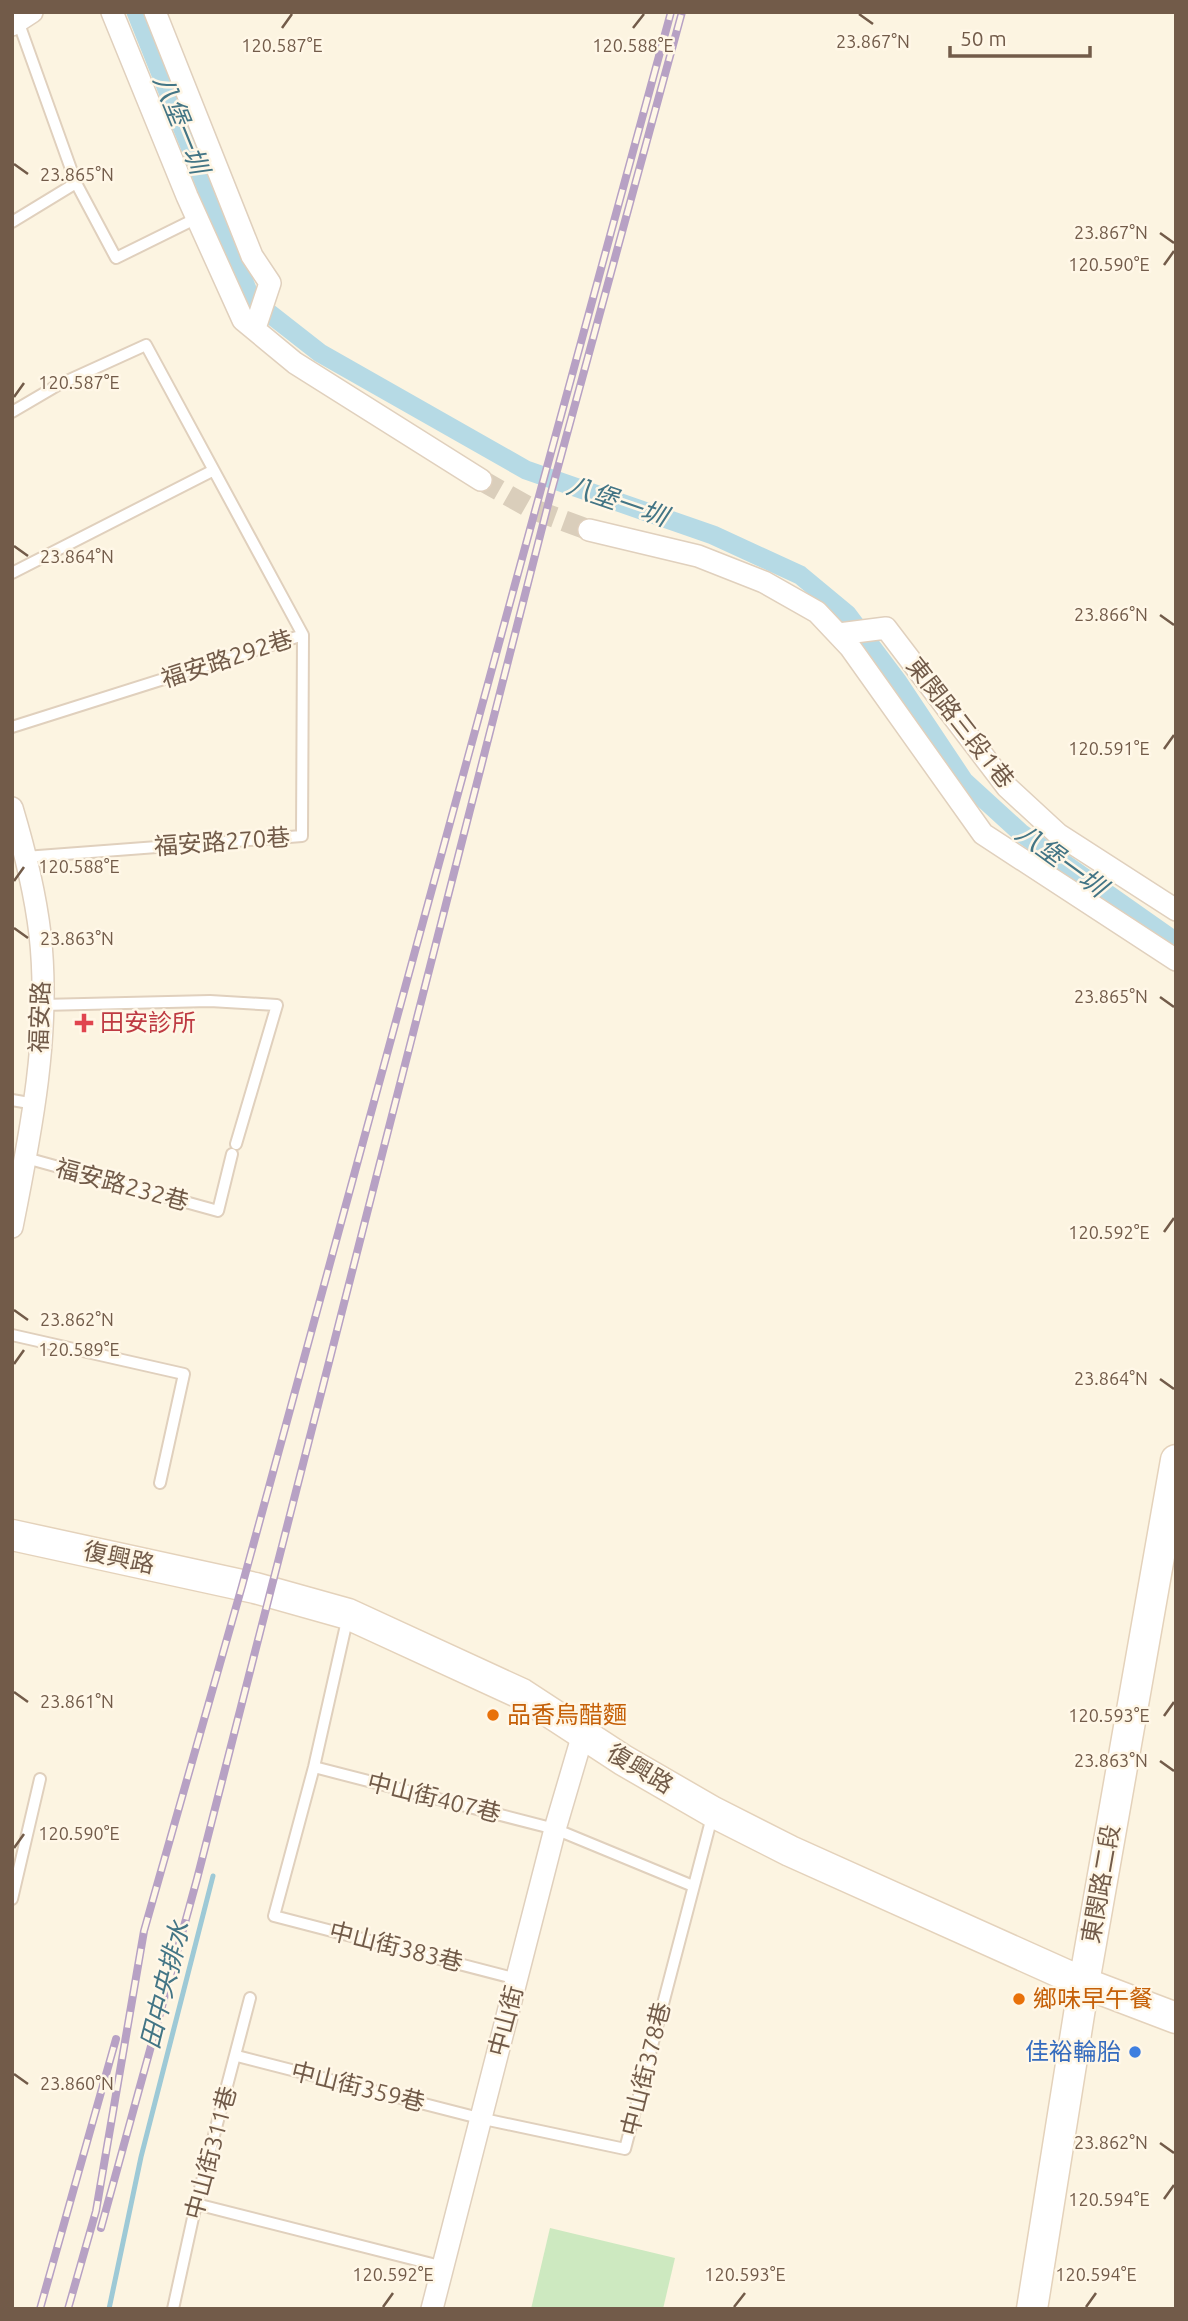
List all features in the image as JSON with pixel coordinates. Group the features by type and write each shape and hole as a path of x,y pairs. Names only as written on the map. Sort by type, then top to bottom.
{"street":[{"path":"112,12 197,218 243,320 295,363 481,480"},
{"path":"155,12 252,256 270,283 255,328"},
{"path":"589,530 698,555 764,582 817,612 839,634 983,834 1176,960"},
{"name":"東閔路三段1巷","path":"839,634 886,628 1007,787 1058,834 1176,910"},
{"name":"福安路","path":"12,808 21,862 40,934 42,1005 35,1104 12,1227"},
{"name":"東閔路二段","path":"1032,2309 1084,1983 1176,1460"},
{"name":"復興路","path":"12,1535 255,1588 348,1614 522,1695 713,1812 790,1851 1084,1983 1176,2018"},
{"name":"中山街","path":"432,2309 479,2118 555,1829 583,1734"}],"lane":[{"path":"21,20 76,183 116,258 197,218"},
{"path":"12,222 76,183"},
{"name":"福安路292巷","path":"12,412 58,385 146,345 303,635 12,727"},
{"path":"12,573 212,471"},
{"name":"福安路270巷","path":"21,862 302,836 303,635"},
{"name":"福安路232巷","path":"26,1158 218,1211 277,1004 210,1001 42,1005"},
{"path":"12,1100 35,1104"},
{"path":"12,1335 184,1374 160,1483"},
{"path":"314,1767 348,1614"},
{"name":"中山街407巷","path":"314,1767 555,1829 693,1886"},
{"name":"中山街383巷","path":"314,1767 274,1916 517,1979"},
{"path":"12,1899 40,1779"},
{"path":"693,1886 713,1812"},
{"name":"中山街378巷","path":"479,2118 625,2149 693,1886"},
{"name":"中山街311巷","path":"173,2309 196,2204 237,2056 250,1998"},
{"name":"中山街359巷","path":"237,2056 479,2118"},
{"path":"196,2204 444,2267"}],"green space":[{"path":"550,2228 675,2258 663,2309 531,2309"}],"waterway":[{"name":"八堡一圳","path":"136,12 251,299 320,353 526,470 713,535 800,575 847,614 898,682 964,781 1021,833 1176,942"},
{"name":"田中央排水","path":"109,2309 141,2157 213,1876"}],"tunnel":[{"path":"481,480 532,509 589,530"}],"railway":[{"path":"68,2309 96,2211 144,1931 242,1586 671,12"},
{"path":"101,2228 197,1879 552,489 682,12"},
{"path":"40,2309 116,2039"}],"place":[{"name":"田安診所","path":"84,1023"},
{"name":"品香烏醋麵","path":"493,1715"},
{"name":"鄉味早午餐","path":"1019,1999"},
{"name":"佳裕輪胎","path":"1135,2052"}]}
